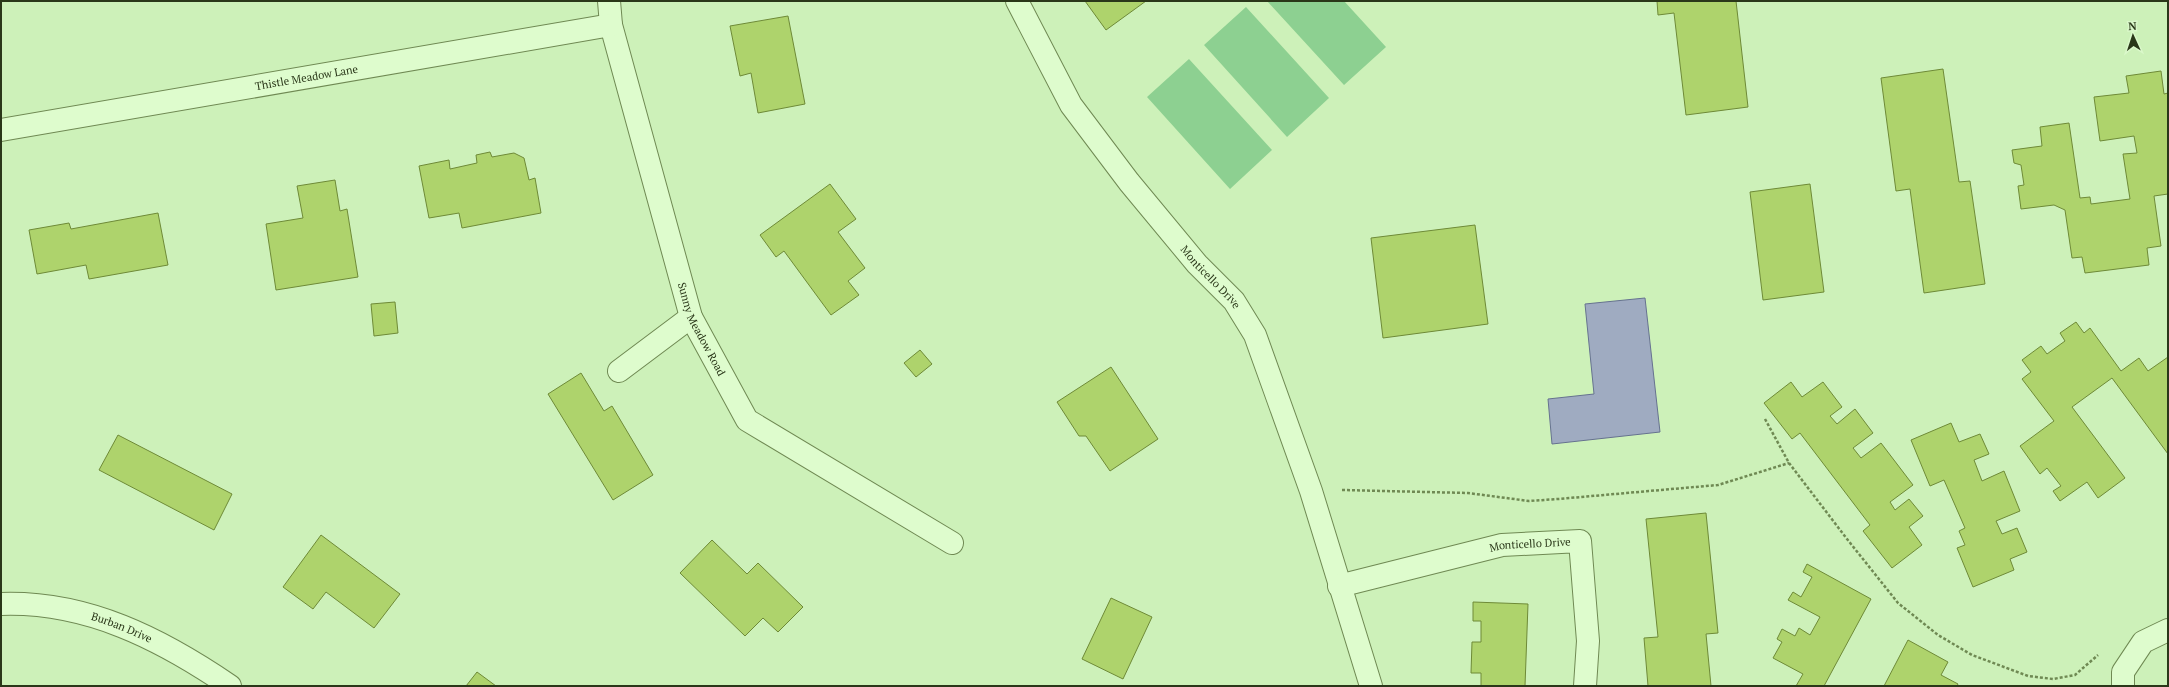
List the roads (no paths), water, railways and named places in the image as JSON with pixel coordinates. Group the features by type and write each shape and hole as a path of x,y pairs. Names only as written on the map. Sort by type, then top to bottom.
{"street":[{"name":"Sunny Meadow Road","path":"609,1 611,25 691,317 747,420 952,543"},
{"name":"Monticello Drive","path":"1017,1 1071,105 1129,182 1197,264 1234,301 1255,335 1311,491 1371,686"},
{"name":"Thistle Meadow Lane","path":"1,130 611,25"},
{"path":"620,371 691,317"},
{"name":"Monticello Drive","path":"1339,586 1502,545 1580,541 1588,641 1585,686"},
{"name":"Burban Drive","path":"1,604 68,609 106,619 134,629 164,645 230,686"},
{"path":"2123,686 2123,672 2143,642 2168,630"}],"water":[{"path":"1645,298 1660,432 1552,444 1548,399 1594,394 1585,304"}]}
